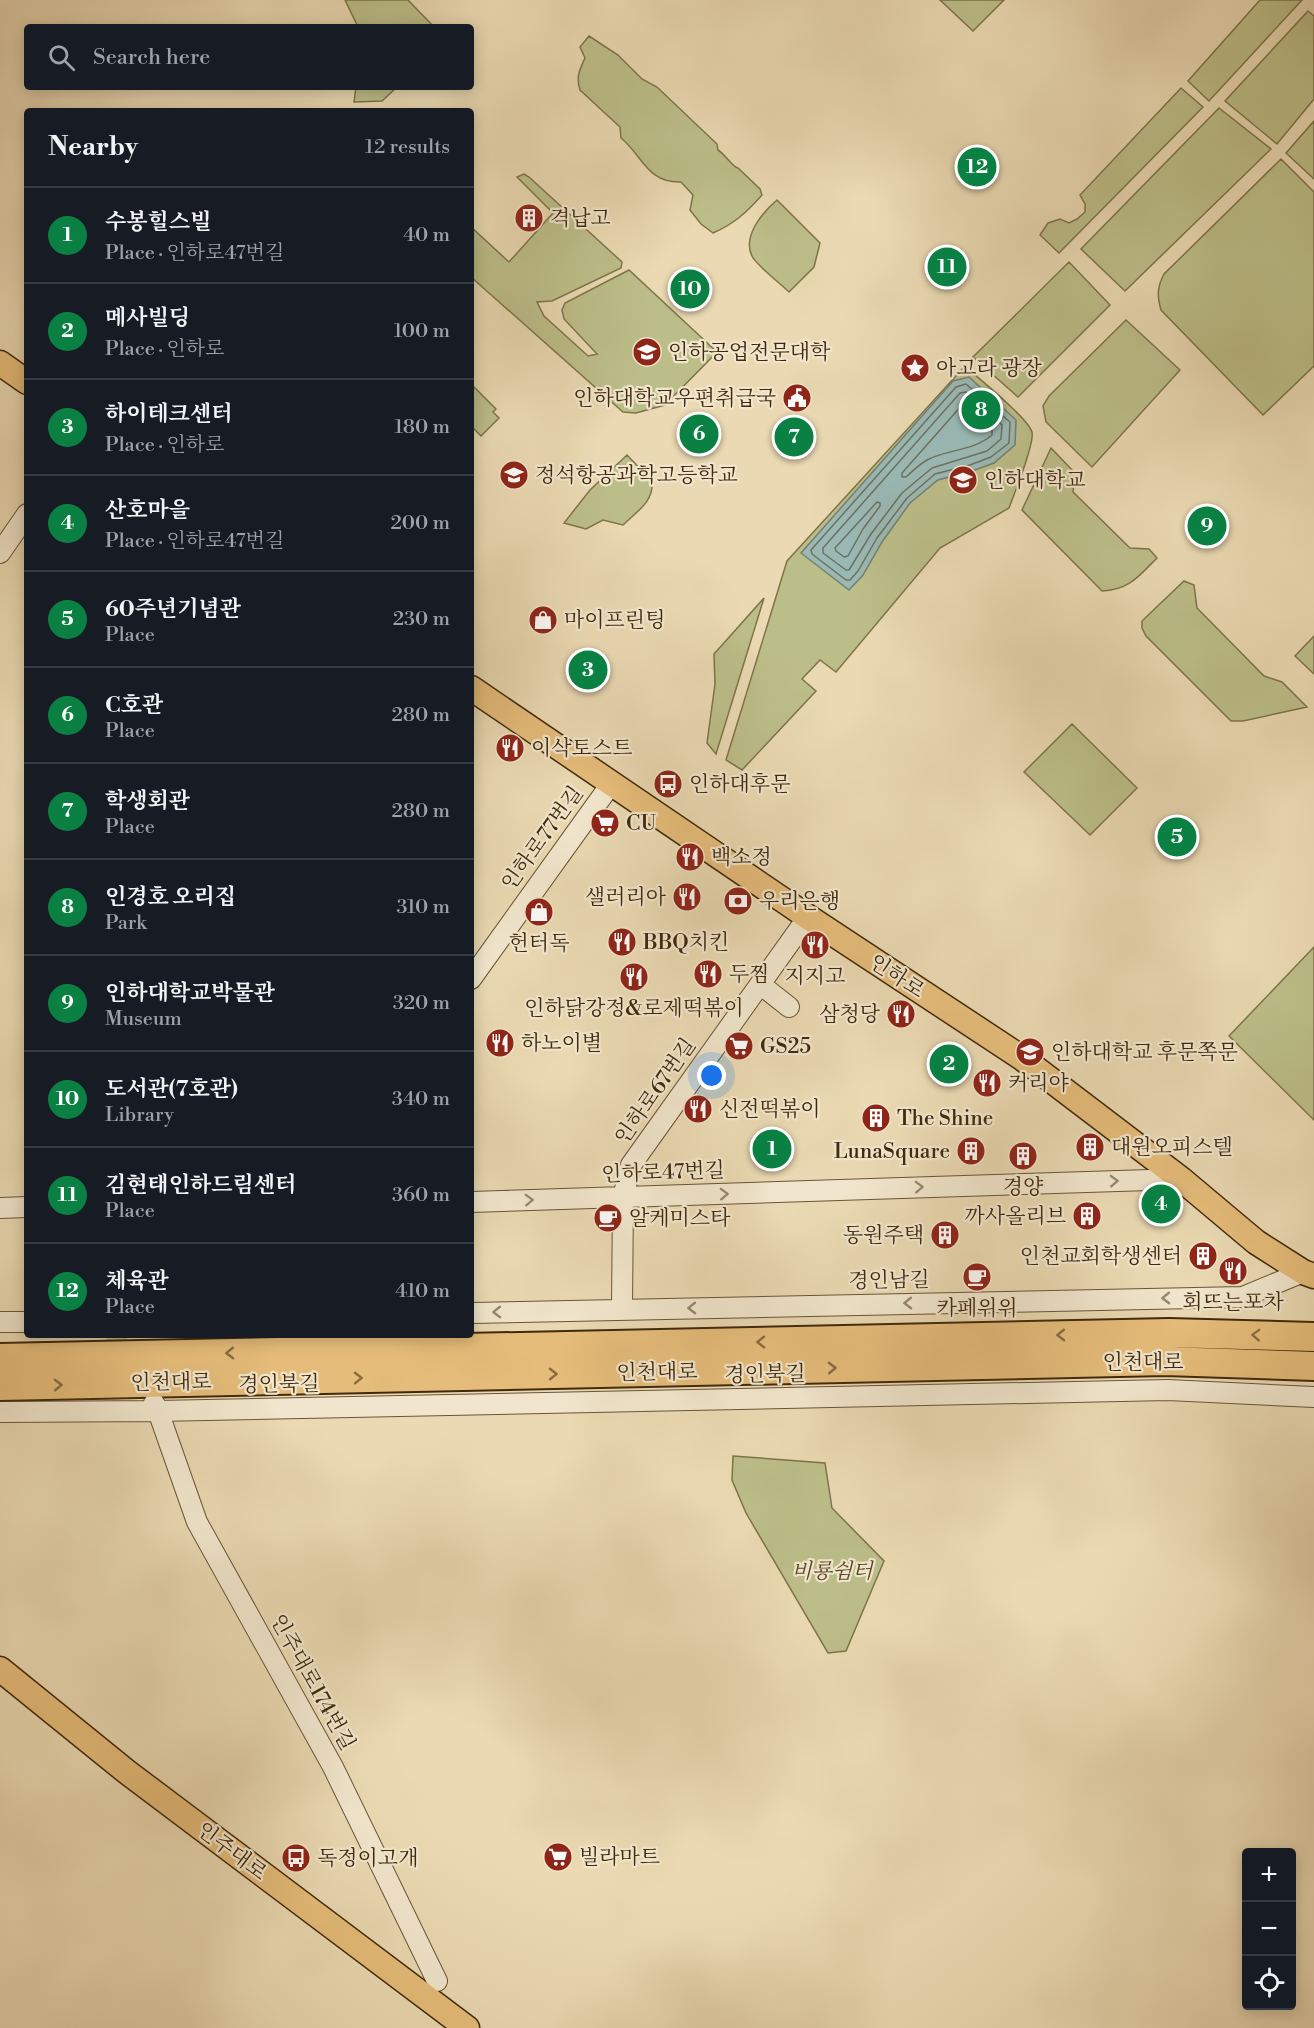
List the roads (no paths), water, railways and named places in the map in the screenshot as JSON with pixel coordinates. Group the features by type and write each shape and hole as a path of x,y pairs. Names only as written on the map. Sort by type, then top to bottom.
{"highway":[{"name":"인천대로","path":"0,1358 1158,1333 1314,1337"},
{"path":"88,1356 145,1338"},
{"name":"인천대로","path":"0,1386 1165,1361 1314,1366"}],"main road":[{"path":"0,363 24,380"},
{"name":"인하로","path":"474,690 808,917 1022,1058 1181,1179 1256,1242 1309,1274"},
{"name":"인주대로","path":"0,1669 127,1772 428,1986 458,2021"}],"street":[{"path":"0,553 24,518"},
{"name":"인하로77번길","path":"474,975 611,784"},
{"name":"인하로67번길","path":"622,1309 623,1197 631,1165 808,917"},
{"path":"760,984 789,1007"},
{"name":"인하로47번길","path":"474,1202 1181,1179"},
{"path":"0,1208 24,1207"},
{"name":"경인남길","path":"474,1313 1243,1297 1309,1274"},
{"path":"0,1322 24,1322"},
{"name":"경인북길","path":"0,1412 156,1407 1168,1390 1314,1397"},
{"name":"인주대로174번길","path":"156,1407 197,1522 333,1767 428,1986"}],"water":[{"path":"969,377 1016,420 1015,445 994,463 938,480 910,503 882,542 863,575 849,590 801,553 953,381"}],"tunnel":[{"path":"115,1338 131,1364"}],"place":[{"name":"체육관","path":"977,167"},
{"name":"격납고","path":"529,218"},
{"name":"김현태인하드림센터","path":"947,267"},
{"name":"도서관(7호관)","path":"690,289"},
{"name":"인하공업전문대학","path":"647,352"},
{"name":"아고라 광장","path":"915,368"},
{"name":"인하대학교우편취급국","path":"797,398"},
{"name":"인경호 오리집","path":"981,410"},
{"name":"C호관","path":"699,434"},
{"name":"학생회관","path":"794,437"},
{"name":"정석항공과학고등학교","path":"514,475"},
{"name":"인하대학교","path":"963,480"},
{"name":"인하대학교박물관","path":"1207,526"},
{"name":"마이프린팅","path":"543,620"},
{"name":"하이테크센터","path":"588,670"},
{"name":"이삭토스트","path":"510,748"},
{"name":"인하대후문","path":"668,784"},
{"name":"CU","path":"605,823"},
{"name":"60주년기념관","path":"1177,837"},
{"name":"백소정","path":"690,857"},
{"name":"샐러리아","path":"687,897"},
{"name":"우리은행","path":"738,901"},
{"name":"헌터독","path":"539,912"},
{"name":"BBQ치킨","path":"622,942"},
{"name":"지지고","path":"815,945"},
{"name":"두찜","path":"708,974"},
{"name":"인하닭강정&로제떡볶이","path":"634,977"},
{"name":"삼청당","path":"901,1014"},
{"name":"하노이별","path":"500,1043"},
{"name":"GS25","path":"739,1046"},
{"name":"인하대학교 후문쪽문","path":"1030,1052"},
{"name":"메사빌딩","path":"949,1064"},
{"name":"커리야","path":"987,1083"},
{"name":"신전떡볶이","path":"698,1109"},
{"name":"The Shine","path":"876,1118"},
{"name":"대원오피스텔","path":"1090,1147"},
{"name":"수봉힐스빌","path":"772,1149"},
{"name":"LunaSquare","path":"971,1151"},
{"name":"경양","path":"1023,1156"},
{"name":"산호마을","path":"1161,1204"},
{"name":"까사올리브","path":"1087,1216"},
{"name":"알케미스타","path":"608,1218"},
{"name":"동원주택","path":"945,1235"},
{"name":"인천교회학생센터","path":"1203,1256"},
{"name":"회뜨는포차","path":"1233,1271"},
{"name":"카페위위","path":"977,1277"},
{"name":"빌라마트","path":"558,1857"},
{"name":"독정이고개","path":"296,1858"}],"park label":[{"name":"비룡쉼터","path":"832,1571"}]}
